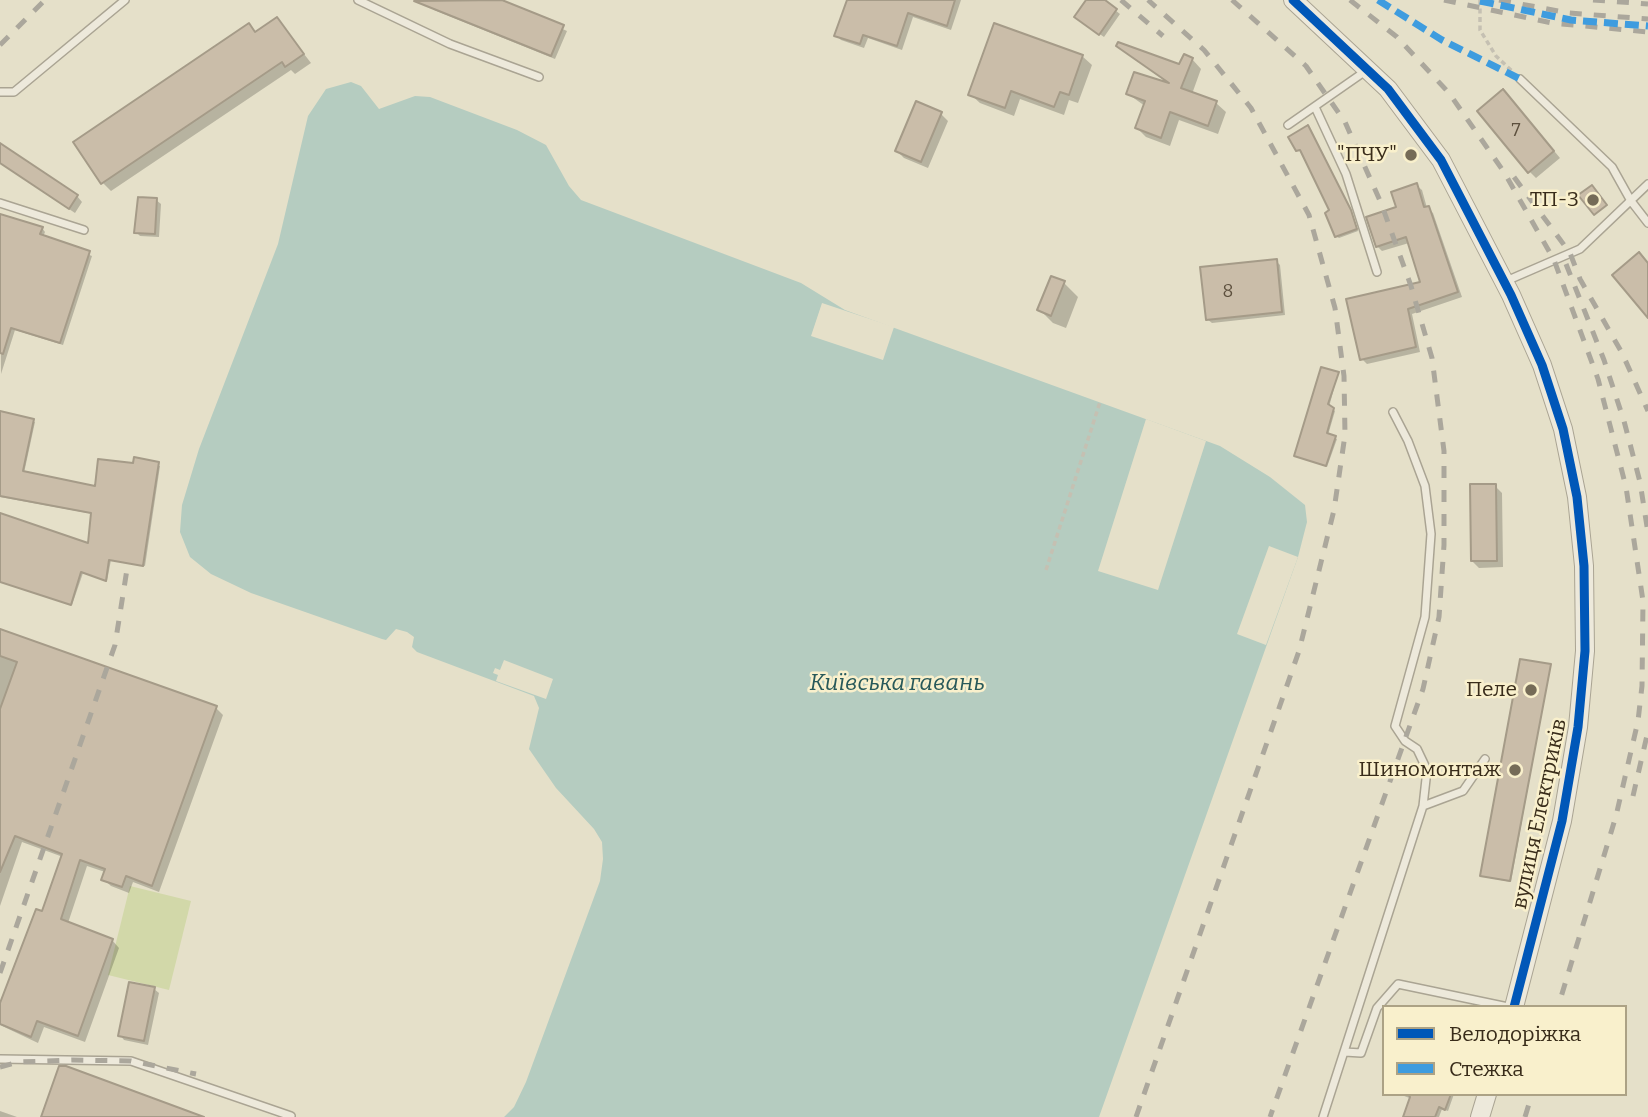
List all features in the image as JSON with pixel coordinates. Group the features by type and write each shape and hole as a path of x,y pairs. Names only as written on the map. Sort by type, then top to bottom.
{"street":[{"name":"вулиця Електриків","path":"1293,0 1388,89 1441,160 1505,281 1542,365 1563,429 1577,497 1584,566 1585,651 1578,727 1562,821 1515,1005"},
{"path":"1480,1117 1486,1096"}],"lane":[{"path":"0,92 14,92 125,0"},
{"path":"358,0 450,44 540,77"},
{"path":"1288,125 1368,70"},
{"path":"1520,79 1612,167 1631,201 1648,223"},
{"path":"1315,107 1346,174 1377,272"},
{"path":"1505,281 1580,249 1648,184"},
{"path":"0,203 84,230"},
{"path":"1323,1117 1423,806 1427,770 1417,749 1405,741 1395,726 1425,617 1431,534 1425,486 1408,441 1393,412"},
{"path":"1423,806 1462,790 1485,759"},
{"path":"1345,1052 1361,1052 1377,1007 1398,984 1498,1005"},
{"path":"0,1059 131,1061 291,1116"}],"path":[{"path":"1480,0 1480,30 1496,57 1520,79"},
{"path":"1046,570 1100,402"}],"green space":[{"path":"130,886 191,901 169,990 108,975"}],"water":[{"name":"Київська гавань","path":"351,82 361,86 379,109 415,96 430,97 517,130 546,145 569,186 581,200 801,283 845,310 1220,446 1270,477 1305,505 1307,522 1298,557 1099,1117 504,1117 514,1107 526,1082 600,881 603,859 602,842 594,829 556,788 529,749 539,708 534,696 417,652 412,647 414,637 407,632 396,629 386,640 382,639 251,593 211,574 190,557 180,532 182,505 199,449 278,244 308,116 326,89"}],"pier":[{"path":"822,303 894,327 883,360 811,336"},
{"path":"1146,419 1206,441 1158,590 1098,571"},
{"path":"1269,546 1298,557 1266,645 1237,634"},
{"path":"504,660 553,679 546,699 496,681 498,675 493,673 495,668 500,670"}],"building":[{"path":"502,0 564,25 551,56 414,1"},
{"path":"847,0 955,0 947,26 908,13 897,46 863,35 860,44 834,36"},
{"path":"1086,0 1105,0 1117,9 1099,35 1074,17"},
{"path":"277,17 304,54 285,67 282,62 101,184 73,142 249,23 255,32"},
{"path":"994,23 1083,55 1069,95 1060,92 1054,107 1011,91 1005,108 968,95"},
{"path":"1118,42 1179,64 1184,54 1193,58 1181,88 1217,101 1208,126 1170,112 1161,138 1135,128 1145,101 1126,94 1134,72 1169,83 1116,46"},
{"path":"1503,89 1554,151 1528,173 1477,111"},
{"path":"916,101 942,112 921,162 895,151"},
{"path":"1308,125 1351,210 1357,229 1335,237 1325,213 1329,210 1300,150 1296,151 1288,137"},
{"path":"0,143 78,195 69,209 0,163"},
{"path":"1417,183 1424,207 1429,206 1458,292 1408,309 1416,347 1360,360 1346,299 1420,282 1406,237 1376,247 1366,217 1396,207 1391,192"},
{"name":"ТП-3","path":"1592,185 1607,205 1594,215 1578,195"},
{"path":"138,197 157,198 155,234 134,233"},
{"path":"0,214 43,227 40,234 90,251 60,343 11,328 3,354 0,353"},
{"path":"1639,252 1648,263 1648,318 1612,275"},
{"path":"1277,259 1282,312 1206,320 1200,267"},
{"path":"1051,276 1065,281 1051,316 1037,310"},
{"path":"1321,367 1339,372 1328,404 1334,408 1327,433 1336,436 1326,466 1294,456"},
{"path":"0,411 34,419 23,471 95,486 98,459 133,463 134,457 159,462 143,566 109,560 106,581 81,572 71,605 0,582 0,513 88,543 91,513 0,496"},
{"path":"1470,484 1496,484 1497,561 1471,561"},
{"path":"0,629 217,706 152,886 126,876 122,887 101,880 105,869 80,860 61,919 113,939 78,1036 37,1021 31,1037 0,1024 0,1003 36,909 42,911 62,854 15,836 0,872 0,709 17,662 0,656"},
{"name":"Шиномонтаж","path":"1520,659 1551,664 1510,881 1480,876"},
{"path":"129,982 155,987 144,1041 118,1036"},
{"path":"59,1066 66,1066 204,1117 41,1117"},
{"path":"1450,1096 1445,1110 1439,1107 1435,1117 1403,1117 1410,1097"}],"railway":[{"path":"0,45 45,0"},
{"path":"1121,0 1163,36"},
{"path":"1136,1117 1299,651 1334,510 1345,435 1344,376 1335,308 1309,215 1251,108 1204,50 1148,0"},
{"path":"1232,0 1306,66 1345,122 1381,203 1411,286 1432,358 1444,451 1444,545 1439,617 1423,689 1270,1117"},
{"path":"1350,0 1397,37 1449,93 1504,172 1554,260 1598,379 1626,487 1643,601 1642,686 1638,721 1616,816 1559,1005"},
{"path":"1444,0 1552,23 1648,32"},
{"path":"1499,0 1569,13 1648,19"},
{"path":"1593,0 1648,4"},
{"path":"1514,177 1570,253 1580,279 1622,353 1648,411"},
{"path":"1566,264 1604,360 1624,421 1640,482 1648,533"},
{"path":"0,973 115,645 128,563"},
{"path":"1633,796 1648,731"},
{"path":"0,1067 19,1062 131,1061 196,1074"},
{"path":"1525,1117 1531,1096"}],"marked path":[{"path":"1378,0 1442,40 1520,79"},
{"path":"1480,1 1571,20 1648,26"}],"cycle path":[{"path":"1293,0 1388,89 1441,160 1511,295 1542,365 1563,429 1577,497 1584,566 1585,651 1578,727 1562,821 1515,1005"}],"place":[{"name":"\"ПЧУ\"","path":"1411,155"},
{"name":"ТП-3","path":"1593,200"},
{"name":"Пеле","path":"1531,690"},
{"name":"Шиномонтаж","path":"1515,770"}]}
